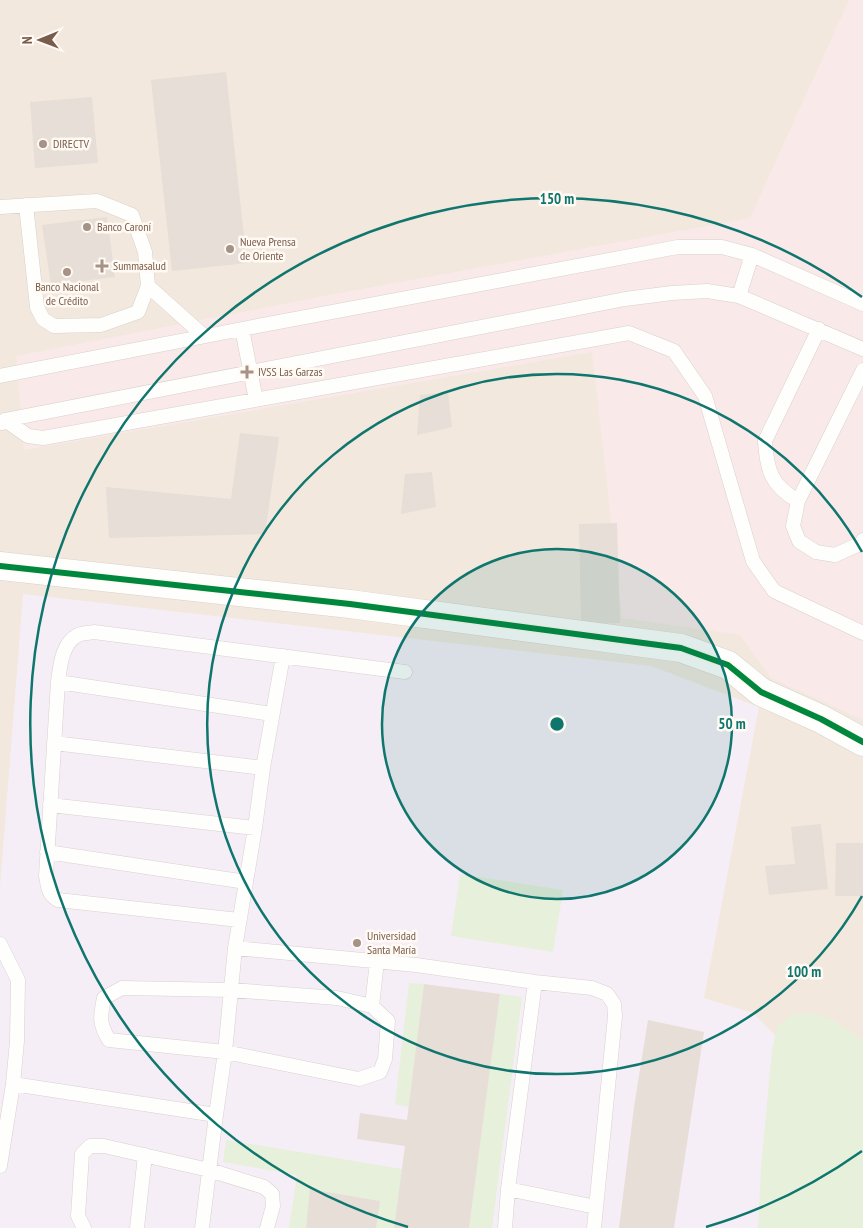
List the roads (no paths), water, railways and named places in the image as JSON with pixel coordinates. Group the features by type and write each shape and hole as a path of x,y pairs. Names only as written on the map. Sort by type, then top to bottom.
{"street":[{"path":"0,566 350,604 681,648 728,664 761,692 821,719 863,742"}],"lane":[{"path":"0,207 26,205 97,201 132,215 145,252 148,286 138,312 101,325 54,326 42,319 37,307 26,205"},
{"path":"0,376 242,328 678,247 722,247 752,255 863,304"},
{"path":"739,296 752,255"},
{"path":"148,286 204,336"},
{"path":"3,423 251,372 625,299 672,293 707,291 739,296 863,349"},
{"path":"242,328 256,400"},
{"path":"798,501 773,482 766,460 765,441 819,329"},
{"path":"3,423 28,436 43,438 629,333 674,351 705,396 753,561 774,591 863,633"},
{"path":"863,370 798,501 794,526 799,541 816,552 835,555 848,550 863,540"},
{"path":"239,920 58,900 52,897 46,876 47,852 58,682 60,663 66,646 77,636 94,632 405,672"},
{"path":"202,1228 225,1052 235,948 263,768 283,656"},
{"path":"58,682 272,714"},
{"path":"54,743 263,768"},
{"path":"50,805 255,828"},
{"path":"47,852 246,882"},
{"path":"0,944 18,980 17,1041 13,1084 0,1166"},
{"path":"235,948 377,962 592,988 607,994 614,1004 615,1016 594,1228"},
{"path":"372,1006 377,962"},
{"path":"505,1228 508,1189 535,982"},
{"path":"122,988 231,990 338,998 372,1006 388,1021 385,1059 380,1072 359,1079 225,1052 109,1040 101,1027 104,998 122,988"},
{"path":"13,1084 216,1115"},
{"path":"84,1228 78,1216 82,1154 90,1146 104,1146 209,1170 264,1187 272,1194 273,1206 267,1228"},
{"path":"137,1228 145,1155"},
{"path":"508,1189 596,1207"}],"place":[{"name":"DIRECTV","path":"43,144"},
{"name":"Banco Caroní","path":"87,227"},
{"name":"Nueva Prensa de Oriente","path":"230,249"},
{"name":"Summasalud","path":"102,266"},
{"name":"Banco Nacional de Crédito","path":"67,272"},
{"name":"IVSS Las Garzas","path":"247,372"},
{"name":"Universidad Santa María","path":"357,943"}]}
